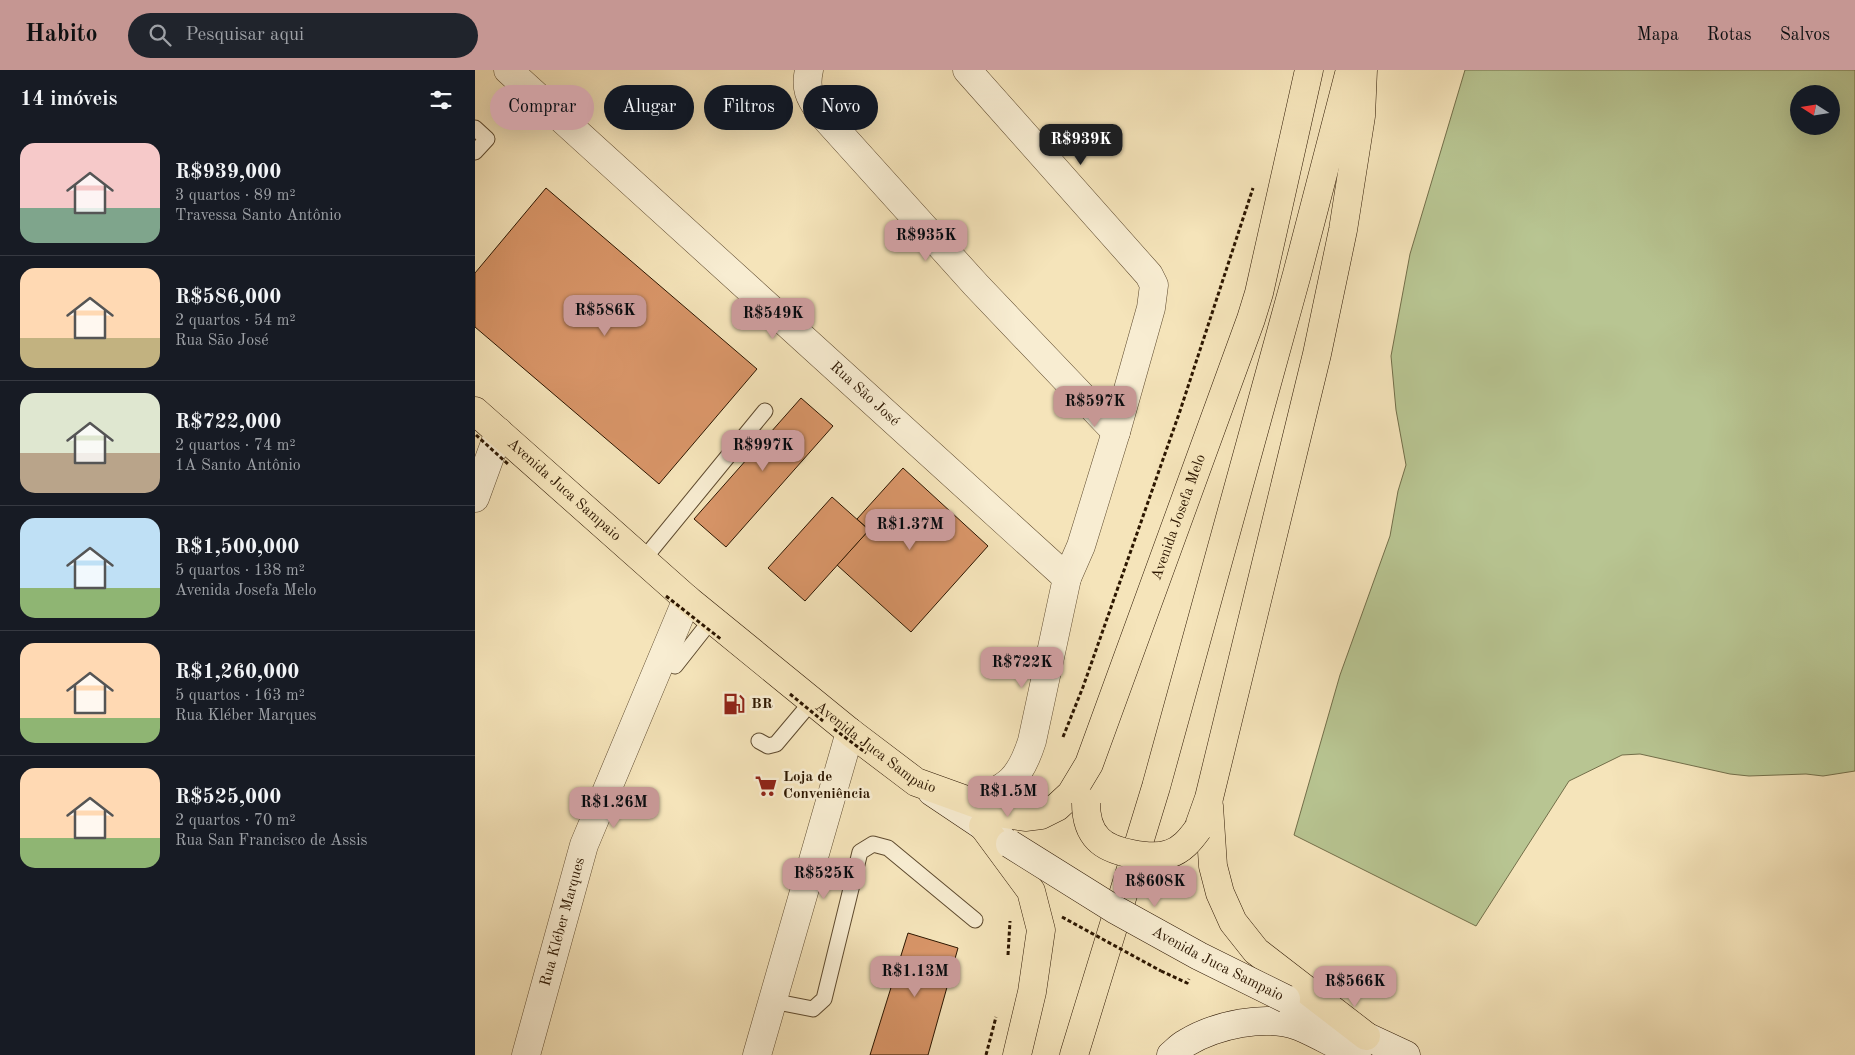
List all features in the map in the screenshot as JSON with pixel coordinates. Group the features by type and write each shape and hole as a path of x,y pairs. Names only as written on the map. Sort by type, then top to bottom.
{"main road":[{"name":"Avenida Josefa Melo","path":"916,782 1005,814 1025,817 1041,815 1057,807 1071,794 1089,764 1251,319 1259,293 1309,70"},
{"path":"1074,1055 1156,787 1297,274 1350,70"},
{"path":"1089,764 1086,803 1088,820 1097,839 1107,846 1127,852 1153,856 1169,854 1186,845 1198,829 1209,798 1317,354 1343,230 1361,116 1363,70"},
{"name":"Avenida Juca Sampaio","path":"483,426 643,560 677,598 850,738 916,782"},
{"path":"1209,798 1213,866 1220,893 1233,922 1256,951 1361,1046"},
{"path":"983,826 1031,891 1041,930 1032,992 1017,1055"}],"street":[{"name":"Rua São José","path":"508,70 1067,578"},
{"path":"809,70 806,84 809,97 820,112 976,285 1116,432"},
{"path":"967,70 1152,279 1154,295 1116,432 1081,546 1067,578 1027,758 1015,778 996,792 971,801"},
{"path":"475,498 483,426"},
{"name":"Rua Kléber Marques","path":"526,1055 584,845 674,666 677,598"},
{"path":"757,1055 850,738"},
{"name":"Avenida Juca Sampaio","path":"916,782 1009,844 1114,909 1199,956 1286,999 1361,1046"},
{"name":"Avenida Juca Sampaio","path":"1171,1055 1185,1043 1209,1032 1228,1026 1273,1020 1361,1046 1406,1055"}],"lane":[{"path":"475,128 487,139 475,152"},
{"path":"643,560 765,411"},
{"path":"674,666 717,630"},
{"path":"759,740 768,746 776,744 809,705"},
{"path":"773,1001 813,1009 824,999 860,852 873,844 888,848 975,920"}],"path":[{"path":"1060,742 1086,678 1180,412 1255,182"},
{"path":"483,426 509,465"},
{"path":"677,598 717,630"},
{"path":"1008,963 1010,917"},
{"path":"1061,917 1187,983"},
{"path":"986,1055 998,1009"}],"green space":[{"path":"1465,70 1855,70 1855,771 1823,776 1806,774 1749,776 1730,774 1640,754 1622,755 1569,781 1476,926 1294,835 1340,675 1390,536 1398,491 1406,465 1396,410 1391,356 1410,254"}],"building":[{"path":"546,188 757,369 659,484 475,327 475,273"},
{"path":"801,398 833,426 726,547 694,519"},
{"path":"903,468 988,546 911,632 837,565 869,530 857,519"},
{"path":"832,497 869,530 805,601 768,568"},
{"path":"908,933 958,948 928,1055 870,1055"}],"place":[{"name":"BR","path":"734,704"},
{"name":"Loja de Conveniência","path":"766,786"}]}
